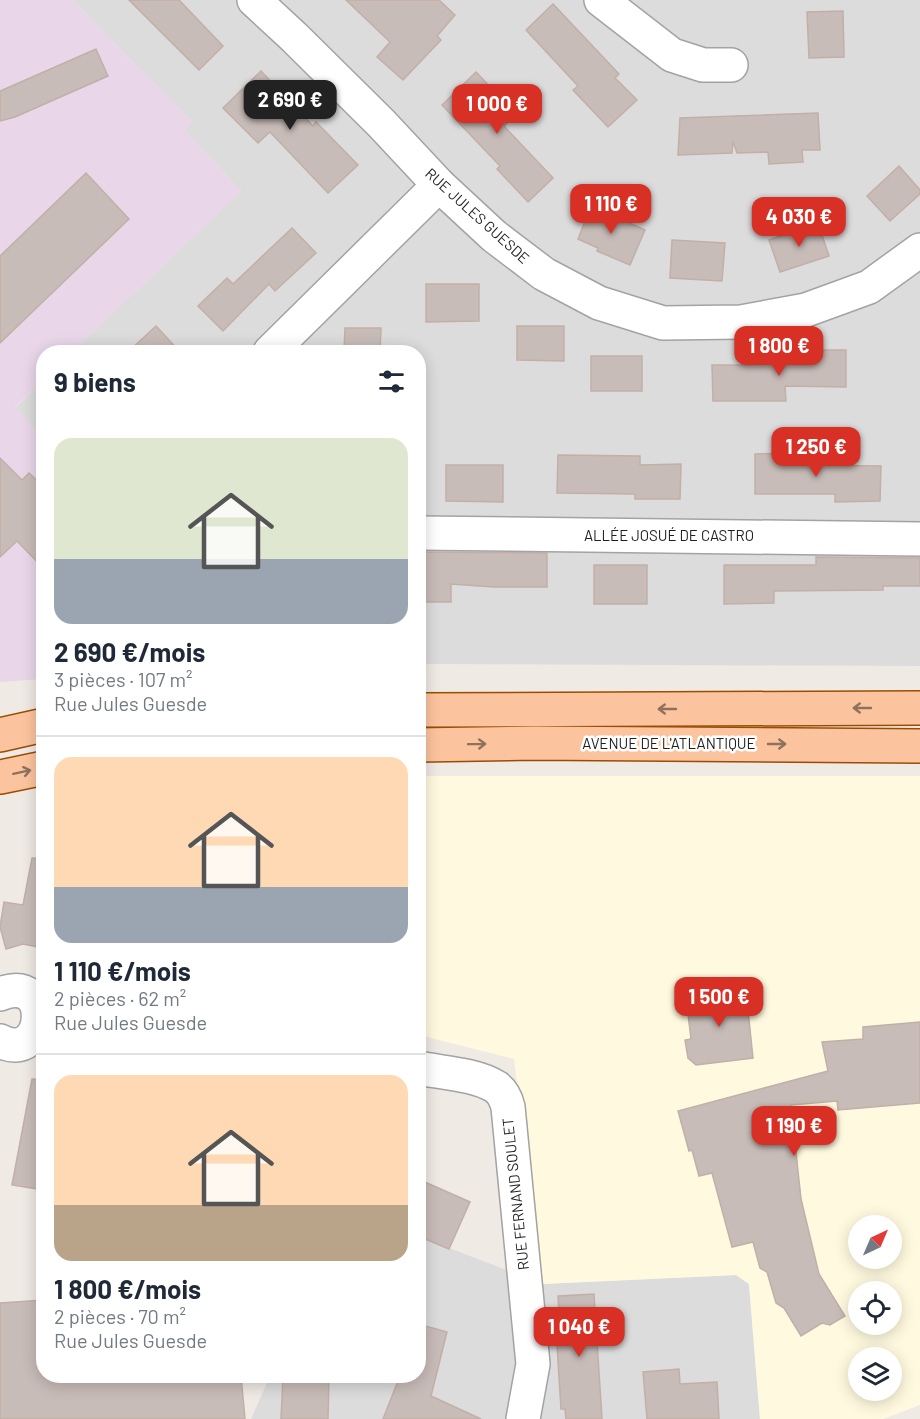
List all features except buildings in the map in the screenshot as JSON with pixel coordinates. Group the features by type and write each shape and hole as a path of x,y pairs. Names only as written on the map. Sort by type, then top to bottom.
{"main road":[{"path":"426,710 920,708"},
{"path":"0,735 36,727"},
{"name":"AVENUE DE L'ATLANTIQUE","path":"426,745 534,743 920,746"},
{"path":"0,777 36,770"}],"street":[{"name":"RUE JULES GUESDE","path":"254,0 334,76 439,185 494,236 544,274 599,303 663,323 741,322 806,310 870,287 920,250"},
{"path":"601,0 672,55 703,65 731,64"},
{"path":"277,345 439,185"},
{"name":"ALLÉE JOSUÉ DE CASTRO","path":"426,534 920,538"},
{"path":"0,718 36,725"},
{"path":"0,994 18,991 36,1001"},
{"path":"0,1041 12,1045 22,1043 36,1032"},
{"name":"RUE FERNAND SOULET","path":"426,1070 478,1080 497,1088 505,1096 508,1107 533,1364 523,1419"}],"shaded area":[{"path":"0,0 72,0 192,122 185,131 241,191 79,345 36,345 36,387 15,407 36,430 36,679 0,682"},
{"path":"72,0 920,0 920,666 426,664 426,345 79,345 241,191 185,131 191,121"},
{"path":"36,387 36,430 15,408"},
{"path":"426,776 920,776 920,1405 883,1419 760,1419 749,1284 736,1275 543,1284 514,1059 426,1037"},
{"path":"426,1239 543,1284 736,1275 749,1284 760,1419 251,1419 267,1383 426,1383"}]}
